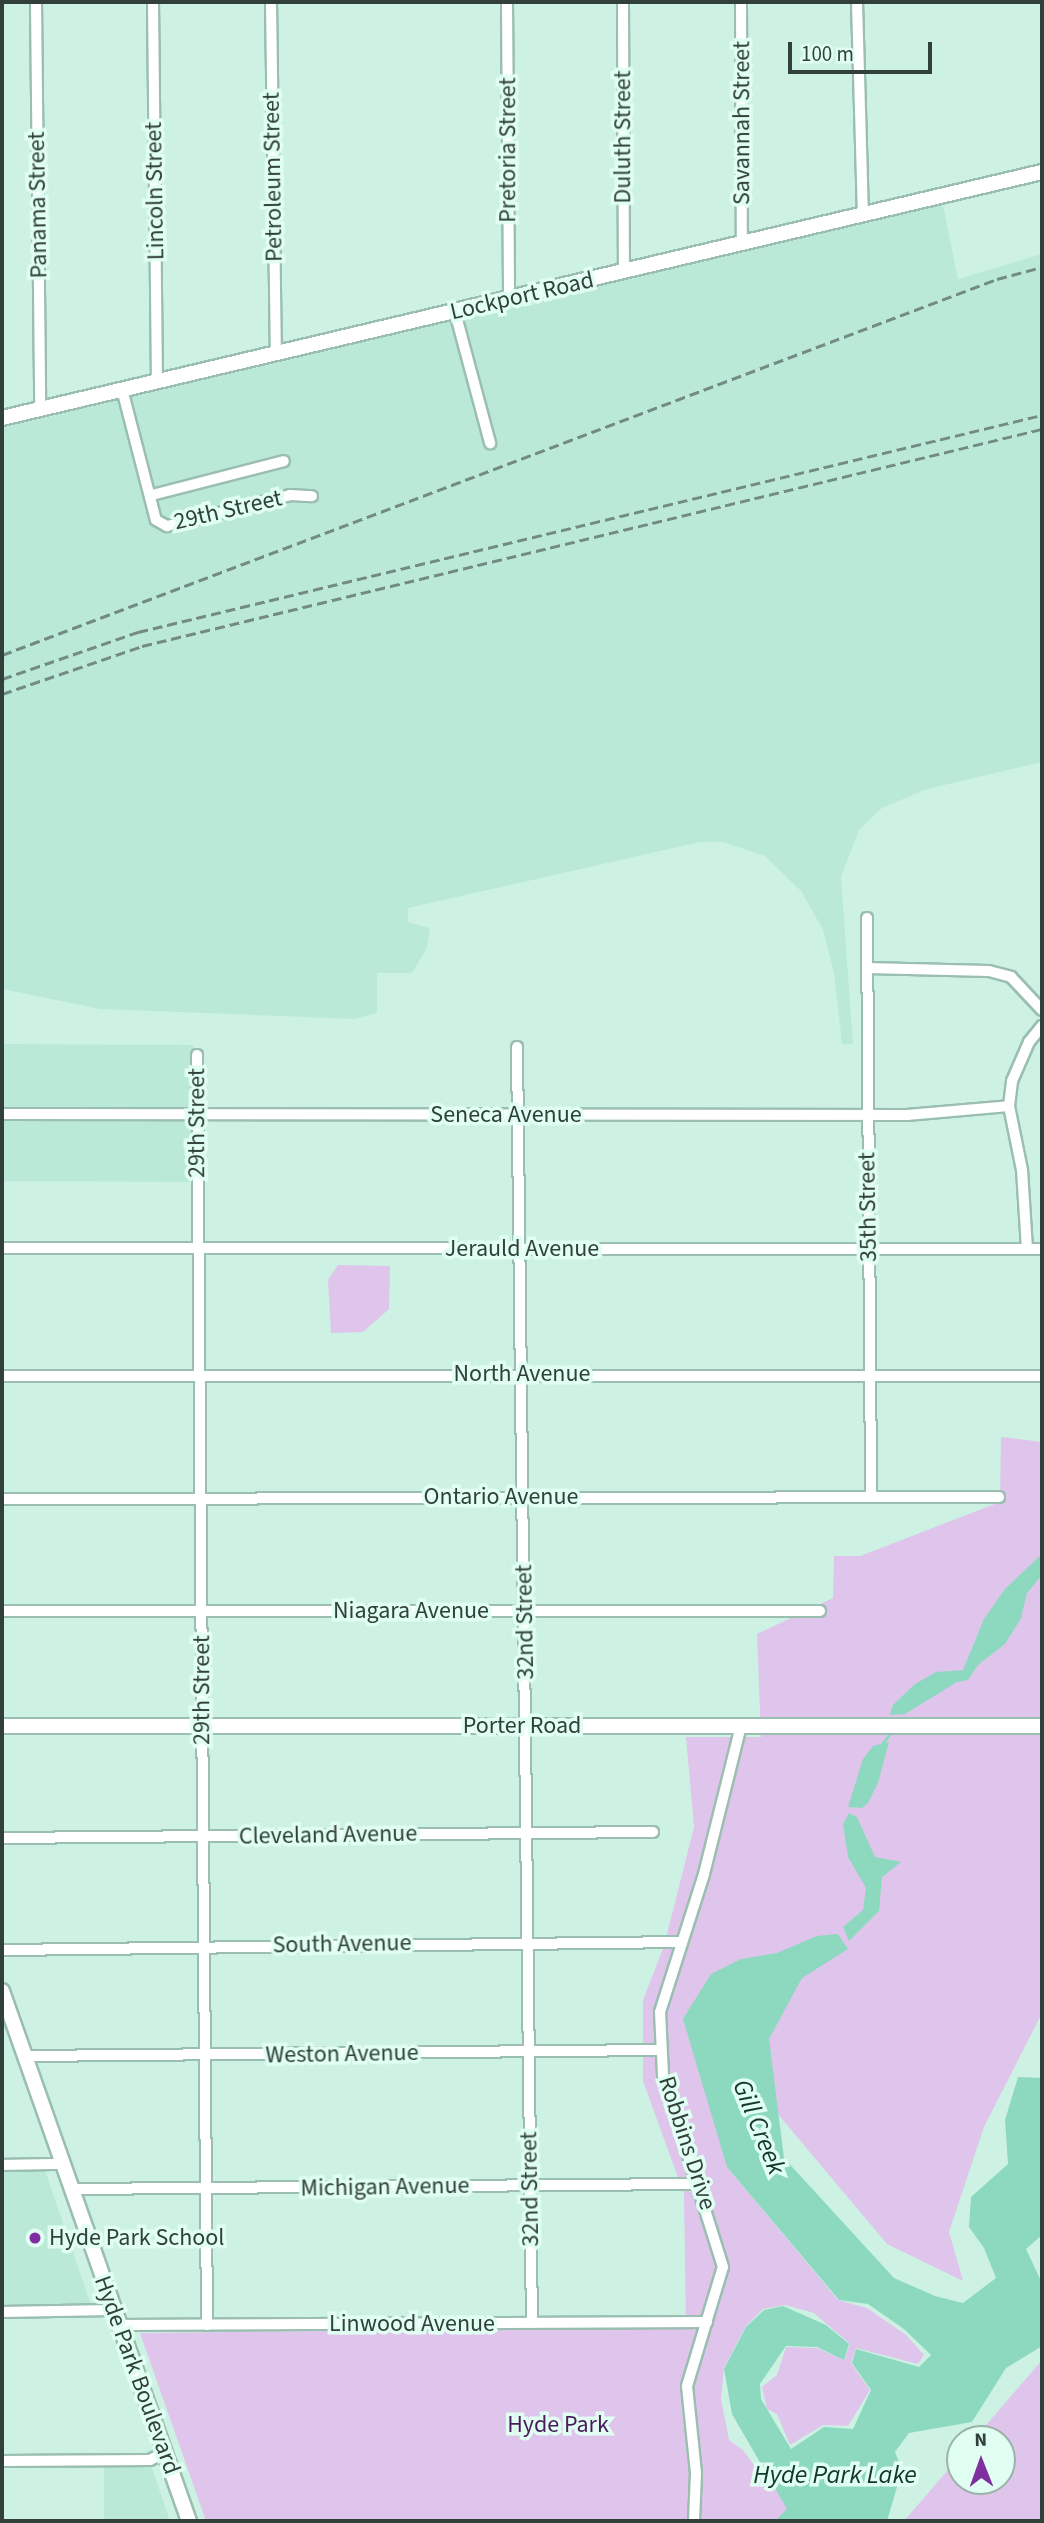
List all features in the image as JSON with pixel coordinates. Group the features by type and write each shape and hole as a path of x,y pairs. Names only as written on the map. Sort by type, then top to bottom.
{"main road":[{"name":"Lockport Road","path":"2,418 1042,172"},
{"name":"Porter Road","path":"2,1726 1042,1726"},
{"name":"Hyde Park Boulevard","path":"2,1992 8,2031 24,2056 117,2325 189,2521"}],"street":[{"name":"Panama Street","path":"36,2 40,409"},
{"name":"Lincoln Street","path":"153,2 157,380"},
{"name":"Petroleum Street","path":"271,2 276,352"},
{"name":"Pretoria Street","path":"507,2 509,299"},
{"name":"Duluth Street","path":"623,2 624,272"},
{"name":"Savannah Street","path":"741,2 742,244"},
{"path":"857,2 863,215"},
{"path":"455,312 490,443"},
{"name":"29th Street","path":"122,389 152,495 156,520 167,526 290,495 312,496"},
{"path":"152,495 284,461"},
{"name":"35th Street","path":"867,918 871,1497"},
{"path":"867,968 989,971 1011,977 1042,1010"},
{"path":"1027,1249 1022,1170 1009,1106 1012,1081 1029,1042 1042,1026"},
{"name":"32nd Street","path":"517,1047 532,2323"},
{"name":"29th Street","path":"197,1055 207,2325"},
{"name":"Seneca Avenue","path":"2,1114 867,1115 1009,1106"},
{"name":"Jerauld Avenue","path":"2,1248 1042,1249"},
{"name":"North Avenue","path":"2,1376 1042,1376"},
{"name":"Ontario Avenue","path":"2,1499 999,1497"},
{"name":"Niagara Avenue","path":"2,1611 820,1611"},
{"name":"Robbins Drive","path":"694,2521 696,2473 687,2386 696,2344 707,2322 723,2267 663,2075 660,2012 741,1726"},
{"name":"Cleveland Avenue","path":"2,1838 653,1832"},
{"name":"South Avenue","path":"2,1950 203,1945 682,1942"},
{"name":"Weston Avenue","path":"24,2056 660,2050"},
{"path":"2,2165 62,2164"},
{"name":"Michigan Avenue","path":"71,2189 698,2184"},
{"path":"2,2312 112,2310"},
{"name":"Linwood Avenue","path":"117,2325 707,2322"},
{"path":"2,2461 150,2460 165,2452"}],"shaded area":[{"path":"943,205 958,279 1042,254 1042,762 927,789 882,808 859,830 841,877 853,1044 842,1044 834,973 823,930 801,891 765,856 723,842 700,842 408,908 408,922 430,928 427,948 412,973 377,973 377,1013 355,1019 100,1009 2,989 2,428"},
{"path":"2,1044 194,1045 195,1182 2,1181"},
{"name":"Hyde Park School","path":"45,2170 91,2305 2,2305 2,2171"},
{"path":"147,2453 170,2521 104,2521 104,2455"}],"green space":[{"path":"338,1265 390,1266 389,1309 363,1332 331,1333 328,1280"},
{"name":"Hyde Park","path":"1001,1437 1042,1442 1042,2013 984,2127 949,2232 963,2281 887,2244 755,2087 727,2167 838,2300 867,2308 906,2335 924,2355 918,2364 856,2348 851,2363 870,2390 848,2426 823,2425 790,2445 777,2414 767,2409 762,2387 777,2375 786,2347 817,2348 844,2360 850,2344 814,2313 785,2305 763,2309 746,2326 724,2368 721,2399 729,2440 743,2450 769,2486 785,2495 791,2509 783,2521 206,2521 140,2333 686,2327 684,2194 643,2081 643,2000 664,1946 694,1827 686,1737 761,1737 757,1634 833,1598 834,1556 860,1556 1000,1502"},
{"path":"1042,2360 1042,2521 904,2521 946,2472 946,2495 1016,2495 1016,2425 986,2425"}],"water":[{"path":"1042,1554 1042,1575 1027,1593 1021,1618 1005,1644 978,1665 968,1680 957,1682 905,1714 890,1715 893,1705 915,1684 936,1672 963,1670 984,1619 1005,1589"},
{"path":"889,1742 878,1783 868,1803 862,1808 848,1807 863,1759 873,1746"},
{"path":"849,1813 857,1817 875,1857 901,1862 882,1877 879,1911 849,1941 843,1927 863,1910 866,1888 848,1857 843,1824"},
{"name":"Hyde Park Lake","path":"838,1934 848,1949 802,1978 769,2039 784,2158 894,2278 935,2296 963,2303 996,2278 984,2248 969,2227 971,2197 1008,2164 1005,2120 1018,2077 1042,2078 1042,2235 1026,2249 1042,2283 1042,2346 1006,2368 972,2422 909,2433 895,2452 902,2470 887,2521 775,2521 787,2509 732,2414 724,2369 746,2327 764,2310 783,2306 826,2325 849,2344 844,2360 817,2347 786,2346 760,2384 761,2399 791,2449 824,2427 853,2429 871,2390 852,2363 856,2349 919,2367 931,2355 904,2329 868,2304 839,2300 727,2167 683,2019 711,1974 741,1959 777,1953 817,1936"}],"waterway":[{"name":"Gill Creek","path":"882,1744 893,1730"}],"railway":[{"path":"2,655 997,279 1042,267"},
{"path":"2,679 138,632 1042,415"},
{"path":"2,694 142,646 1042,429"}],"place":[{"name":"Hyde Park School","path":"35,2238"}]}
